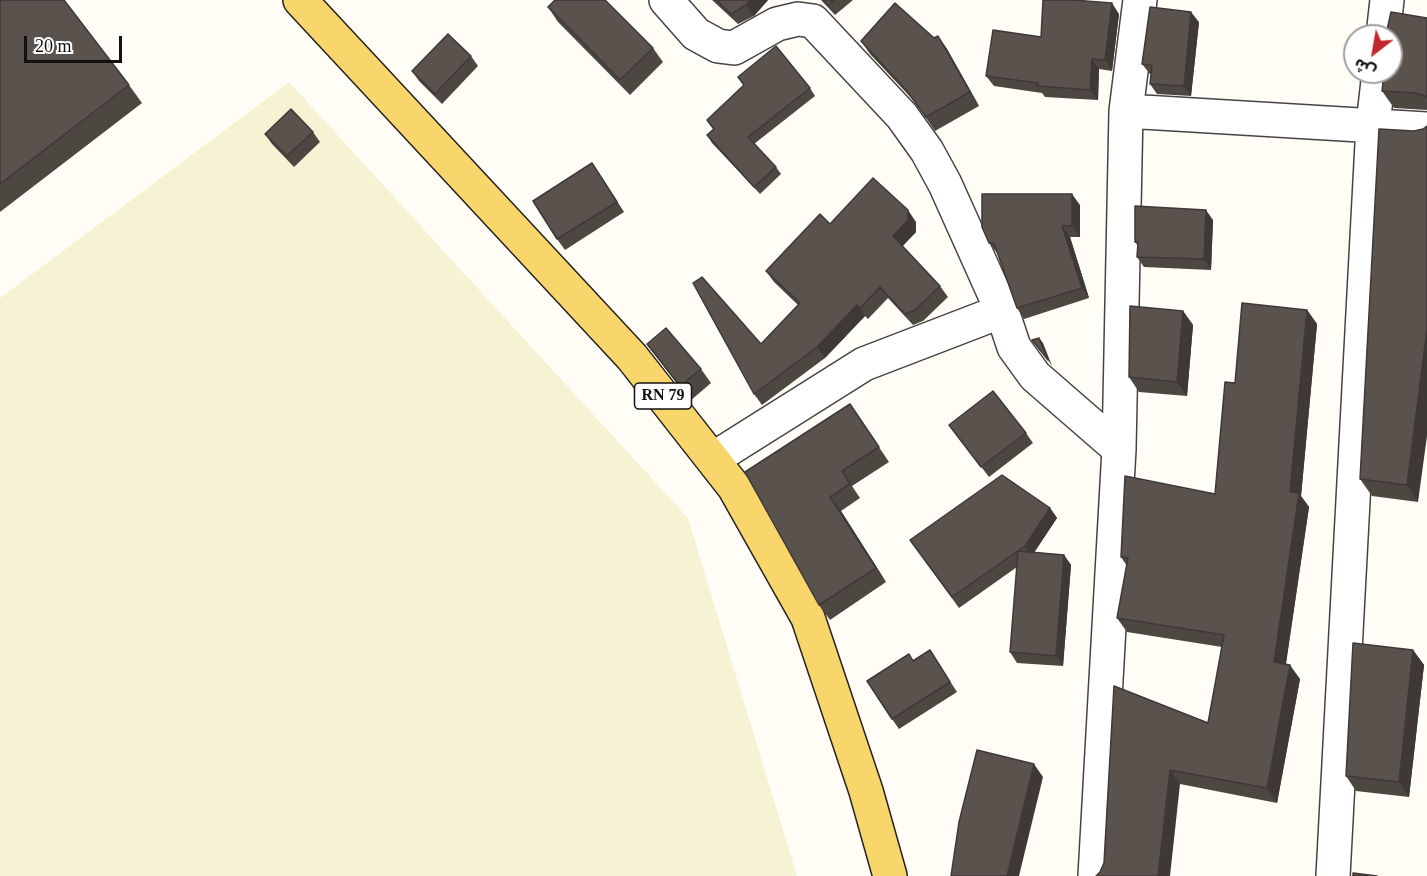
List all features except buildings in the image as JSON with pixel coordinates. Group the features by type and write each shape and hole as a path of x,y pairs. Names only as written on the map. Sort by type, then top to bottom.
{"main road":[{"name":"RN 79","path":"300,0 632,357 734,487 808,618 866,791 890,876"}],"street":[{"path":"666,0 696,34 718,46 734,48 777,24 798,19 813,21 902,116 927,151 945,184 1002,311 1014,346 1035,376 1119,449"},
{"path":"1095,876 1119,449 1126,111 1140,0"},
{"path":"1384,24 1387,0"},
{"path":"1333,876 1373,125 1378,84"},
{"path":"1126,111 1427,129"},
{"path":"713,459 864,364 1002,311"}],"shaded area":[{"path":"289,82 688,518 797,876 0,876 0,298"}]}
